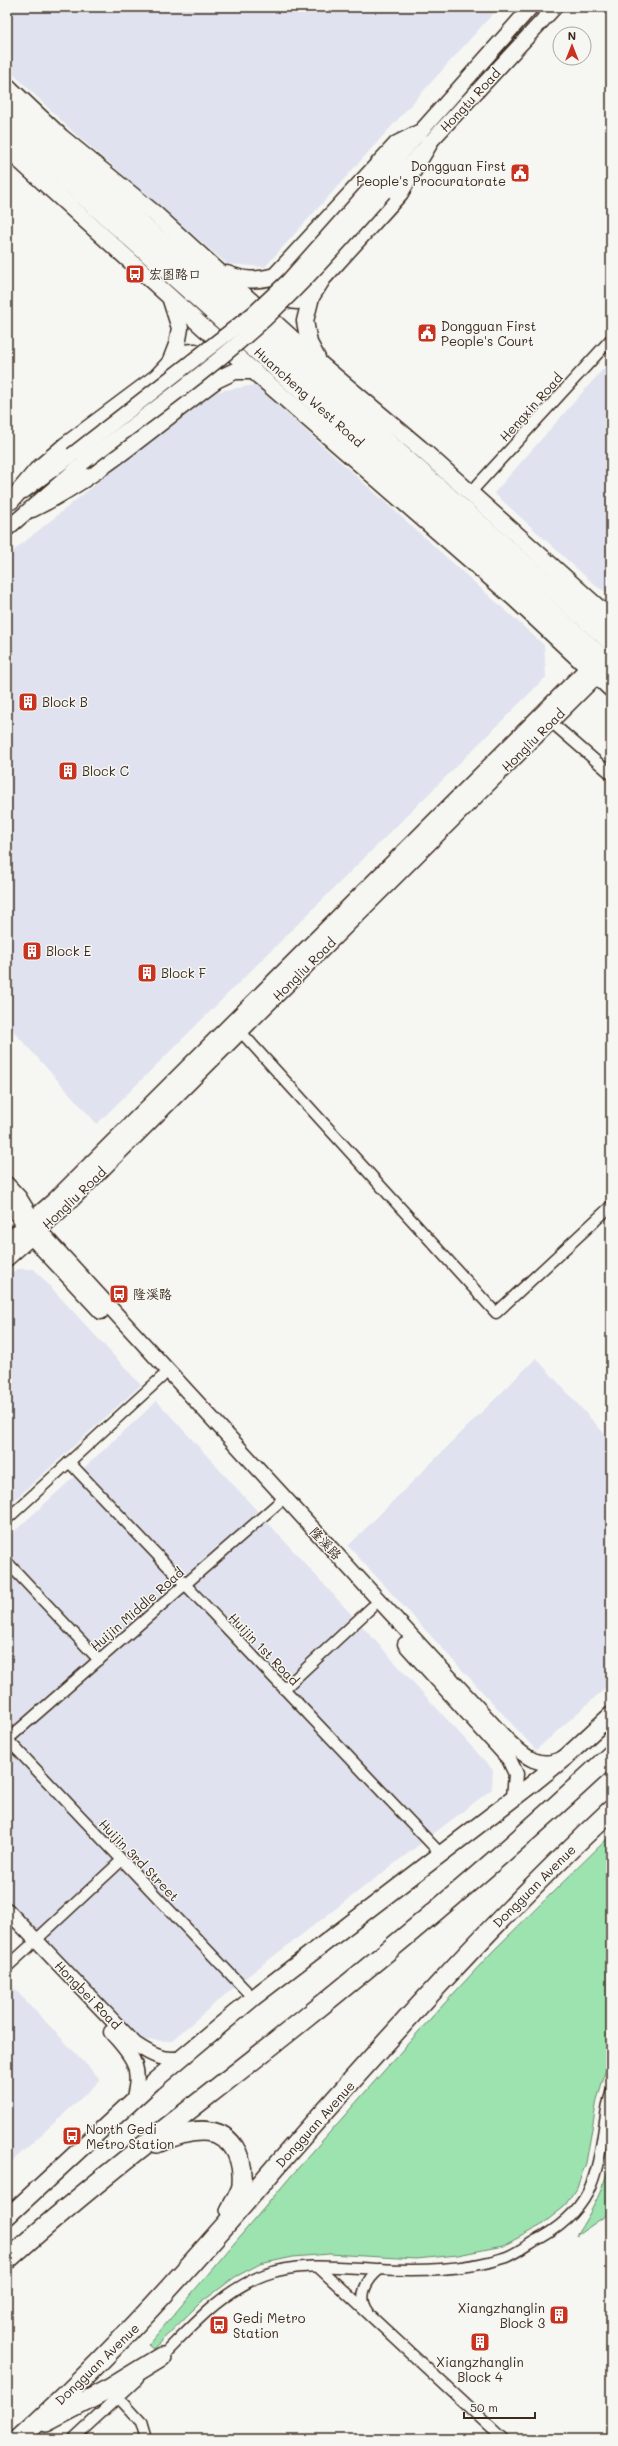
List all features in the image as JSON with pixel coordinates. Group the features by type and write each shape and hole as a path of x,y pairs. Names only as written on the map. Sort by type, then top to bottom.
{"highway":[{"name":"Huancheng West Road","path":"7,106 611,641"},
{"name":"Huancheng West Road","path":"7,127 599,670"},
{"path":"7,2260 134,2154 380,1958 475,1879 611,1755"},
{"name":"Dongguan Avenue","path":"23,2437 131,2331 220,2234 407,2019 480,1940 607,1814"},
{"path":"134,2154 166,2139 195,2130 219,2134 232,2143 242,2164 242,2187 220,2234"},
{"path":"23,2437 109,2389 161,2357"}],"main road":[{"path":"7,86 61,137 112,177 220,271 319,363 471,492 611,619"},
{"path":"220,271 243,280 258,281 275,276 366,175 397,144 424,139"},
{"path":"319,363 309,342 305,321 311,298 323,278 400,193 424,139"},
{"path":"7,149 254,371 514,598 599,670 611,689"},
{"path":"289,262 280,277 278,291 289,301 299,302 311,298"},
{"path":"168,295 177,313 180,328 177,345 170,362"},
{"path":"9,503 37,470 66,445 157,378 170,362 181,353 195,352 205,360 209,372 207,380 197,393"},
{"path":"32,509 56,498 90,475 216,380 235,372 254,371"},
{"path":"7,2218 134,2100 252,1998 514,1798 567,1756 611,1715"}],"street":[{"name":"Hongtu Road","path":"424,139 531,7"},
{"name":"Hongtu Road","path":"78,459 254,313 289,280 379,188 424,139 555,7"},
{"name":"Hengxin Road","path":"471,492 611,339"},
{"path":"9,503 78,459"},
{"path":"7,529 32,509 78,459"},
{"name":"Hongliu Road","path":"7,1241 32,1228 242,1032 551,722 599,670"},
{"name":"Hongliu Road","path":"7,1259 55,1199 599,670"},
{"path":"551,722 611,774"},
{"path":"242,1032 496,1313 611,1206"},
{"name":"隆溪路","path":"7,1184 19,1197 32,1228 281,1501 372,1607 509,1759 516,1774 514,1798"},
{"name":"隆溪路","path":"7,1199 162,1378 281,1501 513,1746 533,1760 545,1764 554,1763 567,1756"},
{"path":"7,1519 162,1378"},
{"name":"Huijin 1st Road","path":"69,1462 440,1853"},
{"name":"Huijin Middle Road","path":"7,1740 281,1501"},
{"path":"7,1562 100,1660"},
{"path":"284,1689 372,1607"},
{"name":"Huijin 3rd Street","path":"7,1740 252,1998"},
{"path":"7,1967 122,1860"},
{"name":"Hongbei Road","path":"7,1910 32,1943 129,2052 138,2071 134,2100"},
{"name":"Hongbei Road","path":"7,1924 32,1943 136,2044 158,2057 175,2059 182,2058"},
{"path":"74,2439 119,2398 206,2312 241,2287 264,2275 318,2267 416,2270 460,2267 507,2256 546,2236 573,2215 588,2192 597,2167 611,2092"},
{"path":"318,2267 503,2439"},
{"path":"373,2318 366,2308 363,2297 365,2286 371,2276 380,2269"},
{"path":"119,2398 141,2422 146,2439"}],"shaded area":[{"path":"7,7 499,7 265,267 227,264 74,133 7,68"},
{"path":"611,360 611,594 597,587 494,493"},
{"path":"255,385 544,645 546,677 97,1124 7,1024 7,556 208,393"},
{"path":"17,1269 34,1269 141,1385 7,1507 7,1276"},
{"path":"536,1358 611,1441 611,1683 536,1750 348,1546"},
{"path":"157,1401 493,1770 492,1789 240,1982 171,2041 139,2040 7,1901 7,1538"},
{"path":"10,1984 101,2080 7,2166 7,1987"}],"green space":[{"path":"611,1835 611,2052 597,2100 586,2163 577,2187 564,2207 540,2226 503,2246 458,2255 416,2259 329,2254 293,2257 260,2264 235,2277 199,2304 153,2349 148,2345 292,2175 420,2030 492,1952"},
{"path":"611,2157 611,2212 576,2236 597,2198"}],"place":[{"name":"Dongguan First People's Procuratorate","path":"520,173"},
{"name":"宏图路口","path":"135,274"},
{"name":"Dongguan First People's Court","path":"427,333"},
{"name":"Block B","path":"28,702"},
{"name":"Block C","path":"68,771"},
{"name":"Block E","path":"32,951"},
{"name":"Block F","path":"147,973"},
{"name":"隆溪路","path":"119,1294"},
{"name":"North Gedi Metro Station","path":"72,2136"},
{"name":"Xiangzhanglin Block 3","path":"559,2315"},
{"name":"Gedi Metro Station","path":"219,2325"},
{"name":"Xiangzhanglin Block 4","path":"480,2342"}]}
